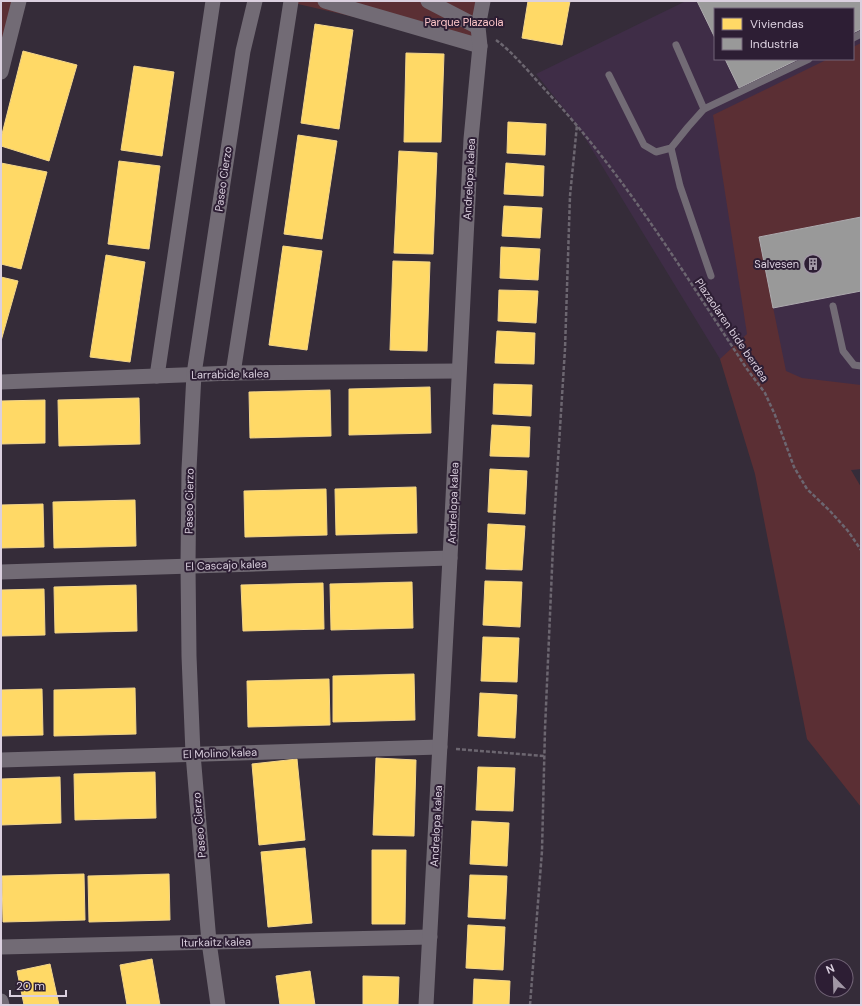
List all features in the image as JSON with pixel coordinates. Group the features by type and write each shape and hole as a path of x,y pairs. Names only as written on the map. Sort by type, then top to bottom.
{"street":[{"path":"1,72 19,1"},
{"path":"157,376 213,1"},
{"name":"Paseo Cierzo","path":"218,1005 209,942 193,754 189,656 189,469 194,374 243,51 255,1"},
{"path":"233,373 291,1"},
{"path":"325,1 480,46"},
{"path":"428,1 478,27"},
{"name":"Andrelopa kalea","path":"426,1005 471,139 480,46 478,27 483,1"},
{"name":"Larrabide kalea","path":"1,382 233,373 458,371"},
{"name":"El Cascajo kalea","path":"1,572 450,558"},
{"name":"El Molino kalea","path":"1,760 440,747"},
{"name":"Iturkaitz kalea","path":"1,947 430,937"},
{"path":"1,1001 2,1005"}],"lane":[{"path":"676,45 704,109"},
{"path":"609,74 644,145 656,152 671,148 704,109 807,60"},
{"path":"671,148 680,186 711,276"},
{"path":"833,306 843,351 854,365 861,366"}],"path":[{"name":"Plazaolaren bide berdea","path":"478,27 501,44 577,125 629,191 747,369 765,393 775,415 794,468 807,489 848,531 861,550"},
{"path":"530,1005 542,852 544,756 554,523 565,349 570,196 577,125"},
{"path":"440,747 544,756"}],"shaded area":[{"path":"686,1 861,1 861,469 851,470 720,359 577,125 536,74"}],"green space":[{"path":"1,1 18,1 1,66"},
{"name":"Parque Plazaola","path":"285,1 488,1 480,46"},
{"path":"861,43 861,217 759,238 786,371 802,378 861,385 861,469 851,470 861,487 861,807 807,739 755,474 720,359 747,334 713,115 826,60 854,60 854,46"}],"building: Viviendas":[{"path":"528,1 570,1 562,45 522,38"},
{"path":"315,24 353,30 339,129 301,123"},
{"path":"23,51 77,65 49,161 1,146 1,138"},
{"path":"406,53 444,54 441,142 404,142"},
{"path":"134,66 174,72 162,156 121,150"},
{"path":"508,122 546,124 545,155 507,153"},
{"path":"298,135 337,141 322,239 284,234"},
{"path":"399,151 437,153 433,254 394,253"},
{"path":"119,161 160,166 149,249 108,244"},
{"path":"1,163 47,172 21,269 1,264"},
{"path":"506,163 544,166 543,196 504,194"},
{"path":"504,206 542,208 540,238 502,236"},
{"path":"283,246 322,251 307,350 269,345"},
{"path":"501,247 540,249 538,280 500,278"},
{"path":"106,255 145,262 130,362 90,357"},
{"path":"393,261 430,262 427,351 390,350"},
{"path":"1,277 18,281 1,341"},
{"path":"499,290 538,291 536,323 498,321"},
{"path":"497,331 535,333 534,364 495,363"},
{"path":"494,384 532,385 531,416 493,414"},
{"path":"430,387 431,433 349,435 349,389"},
{"path":"330,390 331,436 250,438 249,392"},
{"path":"139,398 140,444 59,446 58,400"},
{"path":"45,400 45,443 1,444 1,401"},
{"path":"492,425 530,427 529,457 490,456"},
{"path":"490,469 527,471 525,514 488,512"},
{"path":"416,487 417,533 336,535 335,489"},
{"path":"326,489 327,535 245,537 244,491"},
{"path":"135,500 136,546 54,548 53,502"},
{"path":"43,504 44,547 1,548 1,505"},
{"path":"488,524 525,526 522,570 486,569"},
{"path":"485,581 522,582 520,627 483,625"},
{"path":"412,582 413,628 331,630 330,584"},
{"path":"323,583 324,629 243,631 241,585"},
{"path":"136,585 137,631 55,633 54,587"},
{"path":"44,589 45,635 1,636 1,590"},
{"path":"483,637 519,638 517,682 481,681"},
{"path":"414,674 415,720 333,722 333,676"},
{"path":"329,679 330,725 248,727 247,681"},
{"path":"135,688 136,734 54,736 54,690"},
{"path":"42,689 43,735 1,736 1,690"},
{"path":"480,693 517,695 515,738 478,736"},
{"path":"376,758 416,760 414,836 373,835"},
{"path":"297,759 305,840 259,845 252,764"},
{"path":"478,767 515,768 513,811 476,810"},
{"path":"155,772 156,818 75,820 74,774"},
{"path":"60,777 61,823 1,825 1,779"},
{"path":"472,821 509,823 507,866 470,864"},
{"path":"305,848 312,923 268,927 261,852"},
{"path":"372,850 406,850 405,924 372,924"},
{"path":"84,874 85,920 3,922 2,876"},
{"path":"169,874 170,920 89,922 88,876"},
{"path":"470,875 507,876 505,919 468,917"},
{"path":"468,925 505,927 503,970 466,968"},
{"path":"152,959 160,1005 127,1005 120,965"},
{"path":"50,964 59,1005 24,1005 17,971"},
{"path":"310,971 315,1005 280,1005 276,976"},
{"path":"363,976 399,977 398,1005 363,1005"},
{"path":"474,979 510,981 509,1005 473,1005"}],"building: Industria":[{"path":"697,1 861,1 861,29 854,32 854,8 714,8 714,36"},
{"path":"725,60 797,60 739,88"},
{"name":"Salvesen","path":"861,217 861,291 773,308 759,237"}],"place":[{"name":"Salvesen","path":"813,264"}]}
